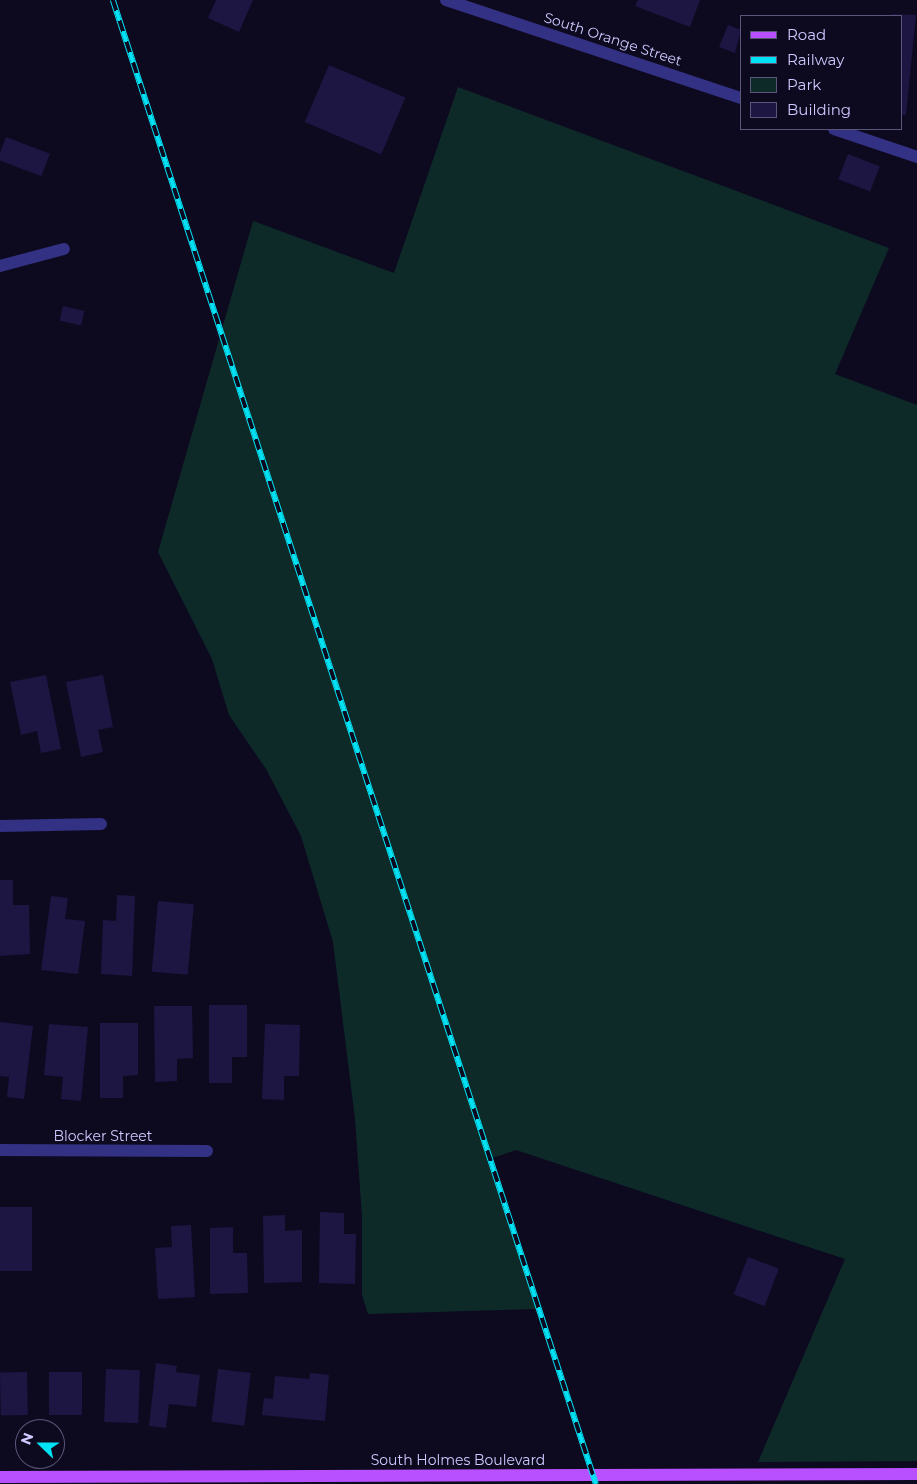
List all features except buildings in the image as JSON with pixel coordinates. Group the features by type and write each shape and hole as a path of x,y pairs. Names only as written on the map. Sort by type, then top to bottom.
{"main road":[{"name":"South Holmes Boulevard","path":"0,1477 917,1474"}],"street":[{"name":"South Orange Street","path":"446,0 740,98"},
{"path":"837,130 917,156"},
{"path":"0,266 64,249"},
{"path":"0,826 101,824"},
{"name":"Blocker Street","path":"0,1150 206,1151"}],"green space":[{"path":"458,87 889,248 835,374 917,405 917,1461 758,1462 845,1259 516,1150 487,1160 537,1309 368,1314 362,1295 362,1216 355,1119 333,942 301,836 266,769 229,715 212,659 158,552 253,221 394,273"}],"railway":[{"path":"113,0 596,1484"}]}
